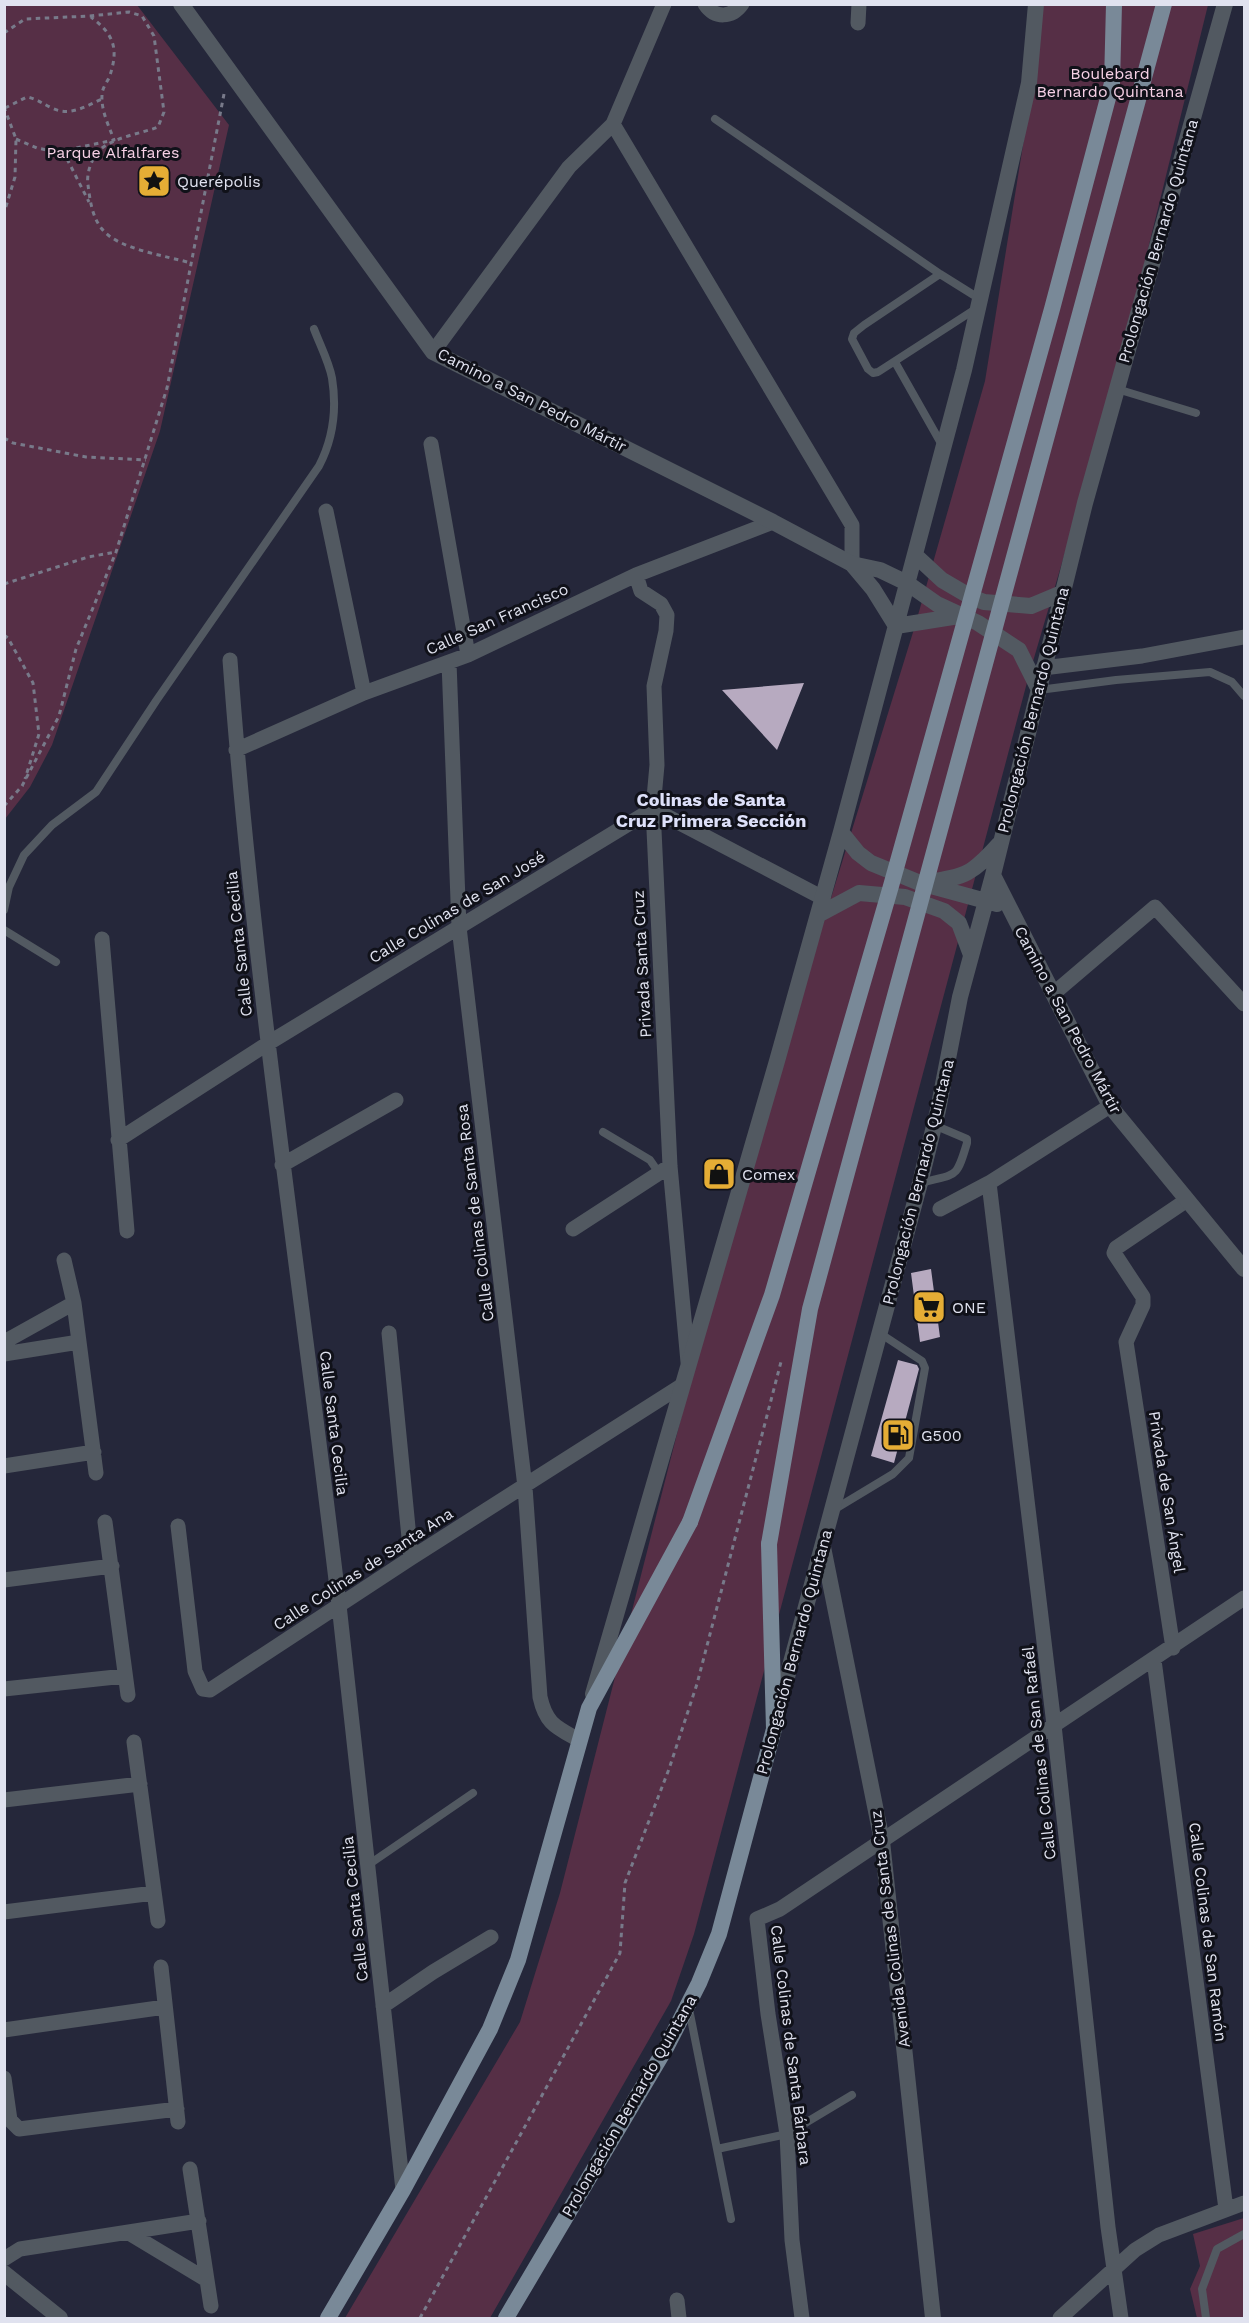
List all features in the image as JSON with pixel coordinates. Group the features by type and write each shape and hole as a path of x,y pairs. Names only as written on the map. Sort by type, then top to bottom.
{"main road":[{"path":"328,2319 403,2190 490,2029 518,1960 589,1708 690,1522 772,1295 900,853 1052,309 1112,83 1114,4"},
{"path":"774,1729 769,1544 810,1309 1164,4"},
{"name":"Prolongación Bernardo Quintana","path":"506,2319 667,2046 688,2004 719,1934 774,1729"}],"street":[{"name":"Camino a San Pedro Mártir","path":"181,4 434,352 852,564 880,570 907,583 959,616 978,623 1019,650 1038,689"},
{"path":"434,352 569,167 613,124 664,4"},
{"path":"705,4 708,9 722,15 736,12 742,4"},
{"path":"858,23 859,4"},
{"path":"589,1708 823,898 964,370 1029,83 1036,4"},
{"name":"Prolongación Bernardo Quintana","path":"774,1729 920,1183 960,997 993,875 1062,593 1225,4"},
{"path":"613,124 852,525 852,564"},
{"path":"431,444 468,654"},
{"path":"326,511 364,693"},
{"name":"Calle San Francisco","path":"237,750 364,693 468,654 636,575 773,522"},
{"path":"915,555 942,580 984,602 1031,606 1062,593"},
{"name":"Camino a San Pedro Mártir","path":"852,564 873,589 896,626"},
{"name":"Privada Santa Cruz","path":"636,575 641,591 661,604 667,615 666,631 654,686 657,765 653,808 664,1170 689,1365"},
{"path":"896,626 959,616"},
{"path":"1043,668 1142,656 1245,637"},
{"name":"Calle Santa Cecilia","path":"230,660 267,1044 339,1604 403,2190"},
{"name":"Calle Colinas de Santa Rosa","path":"449,662 459,927 525,1486 540,1697 543,1712 551,1724 579,1740"},
{"path":"653,808 823,898"},
{"name":"Calle Colinas de San José","path":"118,1140 267,1044 653,808"},
{"path":"841,831 858,853 871,863 920,883 1009,908"},
{"path":"920,883 951,879 977,869 1001,842"},
{"name":"Camino a San Pedro Mártir","path":"993,875 1110,1106 1245,1269"},
{"path":"818,915 859,892 905,897 944,911 959,924 971,955"},
{"path":"1053,994 1155,907 1245,1004"},
{"path":"102,939 127,1231"},
{"path":"282,1166 396,1100"},
{"path":"940,1209 989,1183 1110,1106"},
{"path":"573,1228 664,1170"},
{"name":"Calle Colinas de San Rafaél","path":"989,1183 1054,1725 1120,2319"},
{"name":"Privada de San Ángel","path":"1173,1648 1126,1342 1143,1300 1141,1293 1114,1253 1116,1248 1187,1200"},
{"path":"64,1260 74,1304 96,1473"},
{"path":"4,1342 74,1304"},
{"path":"389,1333 411,1558"},
{"path":"4,1354 79,1342"},
{"name":"Calle Colinas de Santa Ana","path":"178,1526 195,1671 204,1689 210,1690 339,1604 681,1386"},
{"path":"4,1466 94,1452"},
{"path":"105,1522 128,1695"},
{"name":"Avenida Colinas de Santa Cruz","path":"823,1543 882,1841 933,2319"},
{"path":"4,1580 112,1566"},
{"path":"882,1841 1245,1598"},
{"name":"Calle Colinas de San Ramón","path":"1154,1660 1226,2209"},
{"path":"4,1689 125,1676"},
{"path":"134,1742 158,1921"},
{"path":"4,1800 140,1784"},
{"name":"Calle Colinas de Santa Bárbara","path":"802,2319 792,2240 787,2134 768,2014 757,1919 780,1909 882,1841"},
{"path":"4,1912 154,1893"},
{"path":"383,2006 491,1937"},
{"path":"5,2080 10,2120 19,2129 178,2115 161,1967"},
{"path":"4,2030 165,2007"},
{"path":"190,2169 211,2306"},
{"path":"1060,2319 1135,2250 1159,2235 1245,2203"},
{"path":"4,2259 20,2249 199,2221"},
{"path":"129,2233 207,2280"},
{"path":"4,2273 60,2319"},
{"path":"677,2300 679,2319"}],"lane":[{"path":"715,119 940,274 979,303 895,362 873,373 868,369 854,345 852,339 854,333 940,274"},
{"path":"4,910 9,887 24,855 52,825 96,792 156,701 319,466 329,447 333,424 332,378 314,329"},
{"path":"895,362 942,447"},
{"path":"1117,389 1196,413"},
{"path":"1038,689 1210,672 1232,682 1245,696"},
{"path":"4,930 56,962"},
{"path":"920,1183 954,1174 960,1169 967,1143 967,1139 934,1125"},
{"path":"603,1132 664,1170"},
{"path":"831,1512 893,1473 909,1458 925,1368 922,1361 881,1334"},
{"path":"368,1865 473,1793"},
{"path":"688,2004 731,2219"},
{"path":"717,2149 787,2134 852,2095"},
{"path":"1206,2319 1202,2289 1217,2249 1245,2234"}],"path":[{"path":"4,33 25,19 129,12 142,16 154,36 164,112 158,127 63,152 37,148 16,139"},
{"path":"90,16 103,26 113,39 115,57 102,99 103,110 114,140"},
{"path":"4,806 22,786 59,716 76,650 116,552 146,460 167,388 229,69"},
{"path":"4,213 15,177 16,139 5,108 27,97 40,100 53,109 66,113 102,99"},
{"path":"91,206 87,178 93,159 100,150 114,140"},
{"path":"63,152 102,229 116,242 191,262"},
{"path":"4,438 13,443 86,457 146,460"},
{"path":"4,584 88,557 116,552"},
{"path":"4,635 8,638 33,683 39,734 22,786"}],"green space":[{"name":"Parque Alfalfares","path":"5,4 137,5 229,125 160,431 52,745 30,787 5,819"},
{"name":"Boulebard Bernardo Quintana","path":"1041,5 1208,5 1116,379 1029,675 694,1934 671,2001 490,2318 345,2318 520,2022 560,1893 731,1222 914,629 985,381 1033,83"},
{"path":"1244,2218 1244,2318 1197,2318 1190,2289 1200,2266 1193,2234"}],"building":[{"path":"804,683 777,750 722,690"},
{"path":"931,1269 940,1337 920,1342 911,1273"},
{"path":"898,1360 917,1365 919,1369 894,1463 871,1456"}],"place":[{"name":"Querépolis","path":"154,181"},
{"name":"Comex","path":"719,1174"},
{"name":"ONE","path":"929,1307"},
{"name":"G500","path":"898,1435"}],"district":[{"name":"Colinas de Santa Cruz Primera Sección","path":"711,809"}]}
